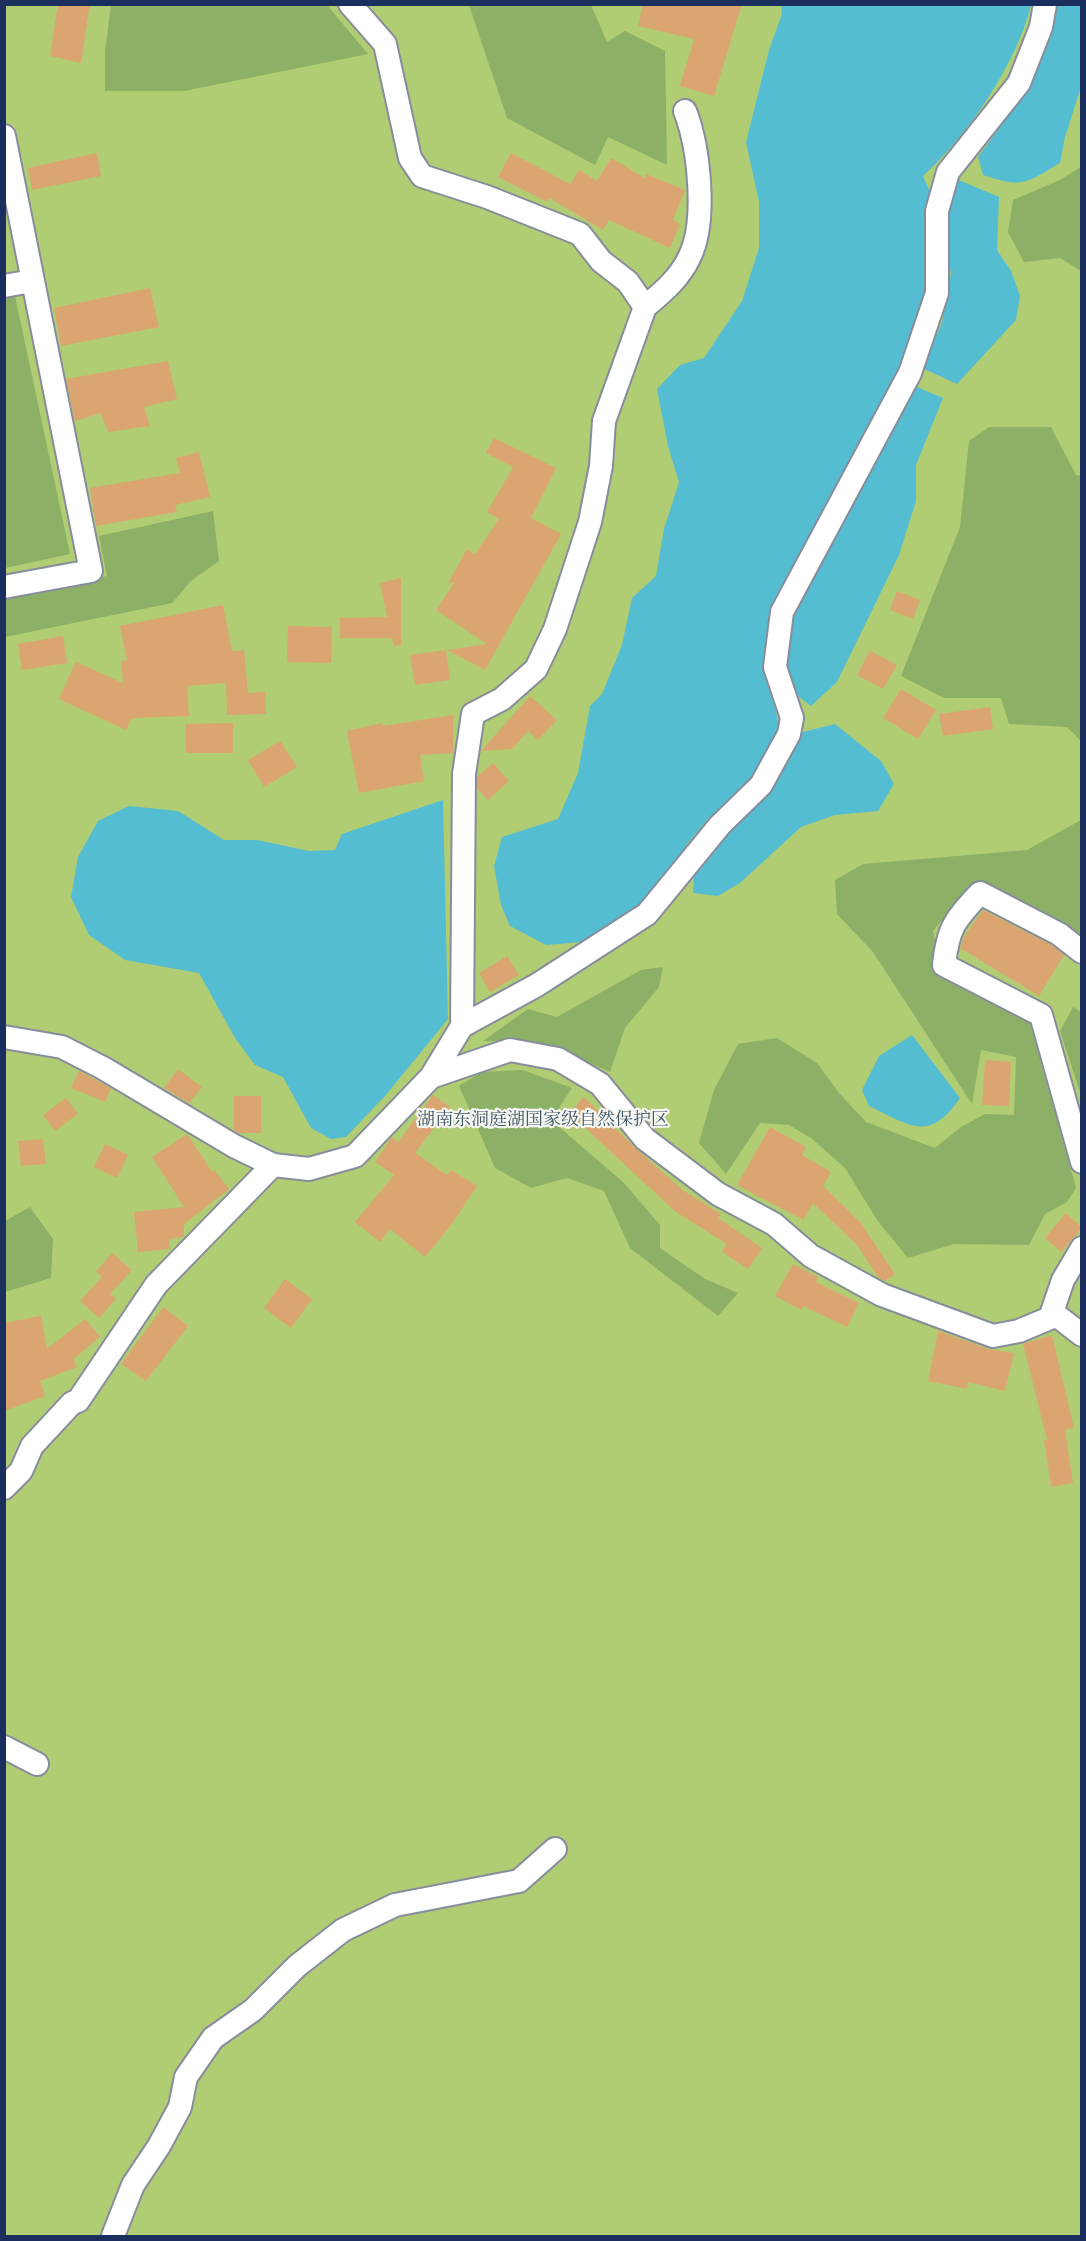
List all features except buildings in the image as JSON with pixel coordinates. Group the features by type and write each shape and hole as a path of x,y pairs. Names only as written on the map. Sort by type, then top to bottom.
{"street":[{"path":"350,4 385,44 410,158 422,176 487,197 580,234 601,261 628,282 645,308"},
{"path":"4,1037 62,1047 103,1068 234,1146 273,1165 309,1168 355,1156 431,1077 462,1026 537,985 647,915 720,825 761,785 789,734 792,718 775,667 782,612 910,373 937,293 937,211 948,172 1019,82 1041,27 1045,4"},
{"path":"462,1026 464,774 473,714 502,699 536,669 555,629 590,522 601,466 604,421 645,308 671,286 691,255 701,204 693,132 685,111"},
{"path":"4,136 91,571 4,587"},
{"path":"4,286 32,281"},
{"path":"1082,952 1059,934 980,893 962,913 947,937 944,965 1041,1015 1082,1162"},
{"path":"431,1077 510,1050 558,1059 600,1084 645,1139 717,1194 774,1224 811,1256 882,1295 993,1336 1029,1327 1050,1318 1063,1280 1082,1248"},
{"path":"4,1488 21,1471 32,1446 72,1403 78,1401 156,1285 273,1165"},
{"path":"1052,1312 1082,1335"},
{"path":"4,1747 37,1764"},
{"path":"113,2236 133,2185 159,2146 180,2107 186,2077 213,2038 253,2010 297,1966 344,1930 394,1905 519,1881 555,1849"}],"green space":[{"name":"湖南东洞庭湖国家级自然保护区","path":"5,5 1081,5 1081,2236 5,2236"},
{"path":"111,5 327,5 368,54 184,91 105,91 105,51"},
{"path":"469,5 591,5 607,42 625,31 665,51 667,165 608,137 595,165 507,118"},
{"path":"1081,167 1081,271 1060,258 1024,262 1008,232 1013,200 1060,180"},
{"path":"15,296 70,554 5,568 4,298"},
{"path":"989,427 1051,427 1076,475 1081,476 1081,741 1067,727 1009,724 1001,698 944,698 901,676 960,527 969,441"},
{"path":"213,511 219,561 191,581 172,603 5,637 5,597 107,576 99,536"},
{"path":"1081,820 1081,934 988,884 968,889 933,931 942,974 1029,1020 1076,1188 1067,1202 1045,1214 1029,1245 954,1244 908,1258 877,1220 845,1168 811,1138 789,1125 760,1123 726,1174 699,1143 714,1090 738,1044 777,1038 817,1063 839,1093 866,1122 935,1148 961,1127 985,1114 1014,1115 1016,1057 981,1050 972,1104 873,952 837,914 835,880 863,864 1027,850"},
{"path":"663,967 659,987 625,1028 610,1072 577,1058 533,1045 483,1041 528,1009 557,1017 641,970"},
{"path":"1073,1007 1081,1012 1081,1095 1060,1031"},
{"path":"523,1070 572,1088 551,1120 624,1183 660,1225 660,1248 705,1279 738,1293 718,1316 630,1248 604,1191 567,1178 531,1188 495,1168 459,1086 482,1072"},
{"path":"30,1207 53,1239 51,1278 5,1292 5,1221"}],"water":[{"path":"781,5 1031,5 1015,50 989,97 957,140 923,176 933,199 929,287 903,374 812,538 790,573 774,620 768,668 780,733 756,784 708,819 687,844 659,889 632,913 581,942 546,945 510,926 501,905 494,866 502,837 558,819 578,773 590,706 602,694 622,645 632,598 656,576 664,529 679,482 668,446 657,389 680,365 704,358 742,301 759,248 759,202 746,142 769,50 782,14"},
{"path":"1057,5 1081,5 1081,87 1065,137 1060,163 1039,176 1023,182 1007,182 983,175 978,157 1017,104 1039,67 1053,27"},
{"path":"954,178 999,197 997,250 1011,271 1020,296 1016,320 957,384 922,368 942,323 951,273 941,237"},
{"path":"910,384 943,398 916,465 916,501 899,555 837,682 811,706 795,694 782,666 789,612"},
{"path":"835,724 881,761 894,784 878,811 835,815 801,827 740,883 718,896 693,893 694,877 719,837 759,803 776,777 799,733"},
{"path":"443,800 448,1019 385,1096 346,1137 331,1139 311,1128 283,1077 255,1065 235,1038 199,973 125,960 89,935 71,897 78,857 98,821 129,806 178,811 224,840 257,840 309,851 335,850 342,834"},
{"path":"912,1035 960,1098 949,1112 929,1126 908,1124 869,1106 862,1090 879,1056"}]}
